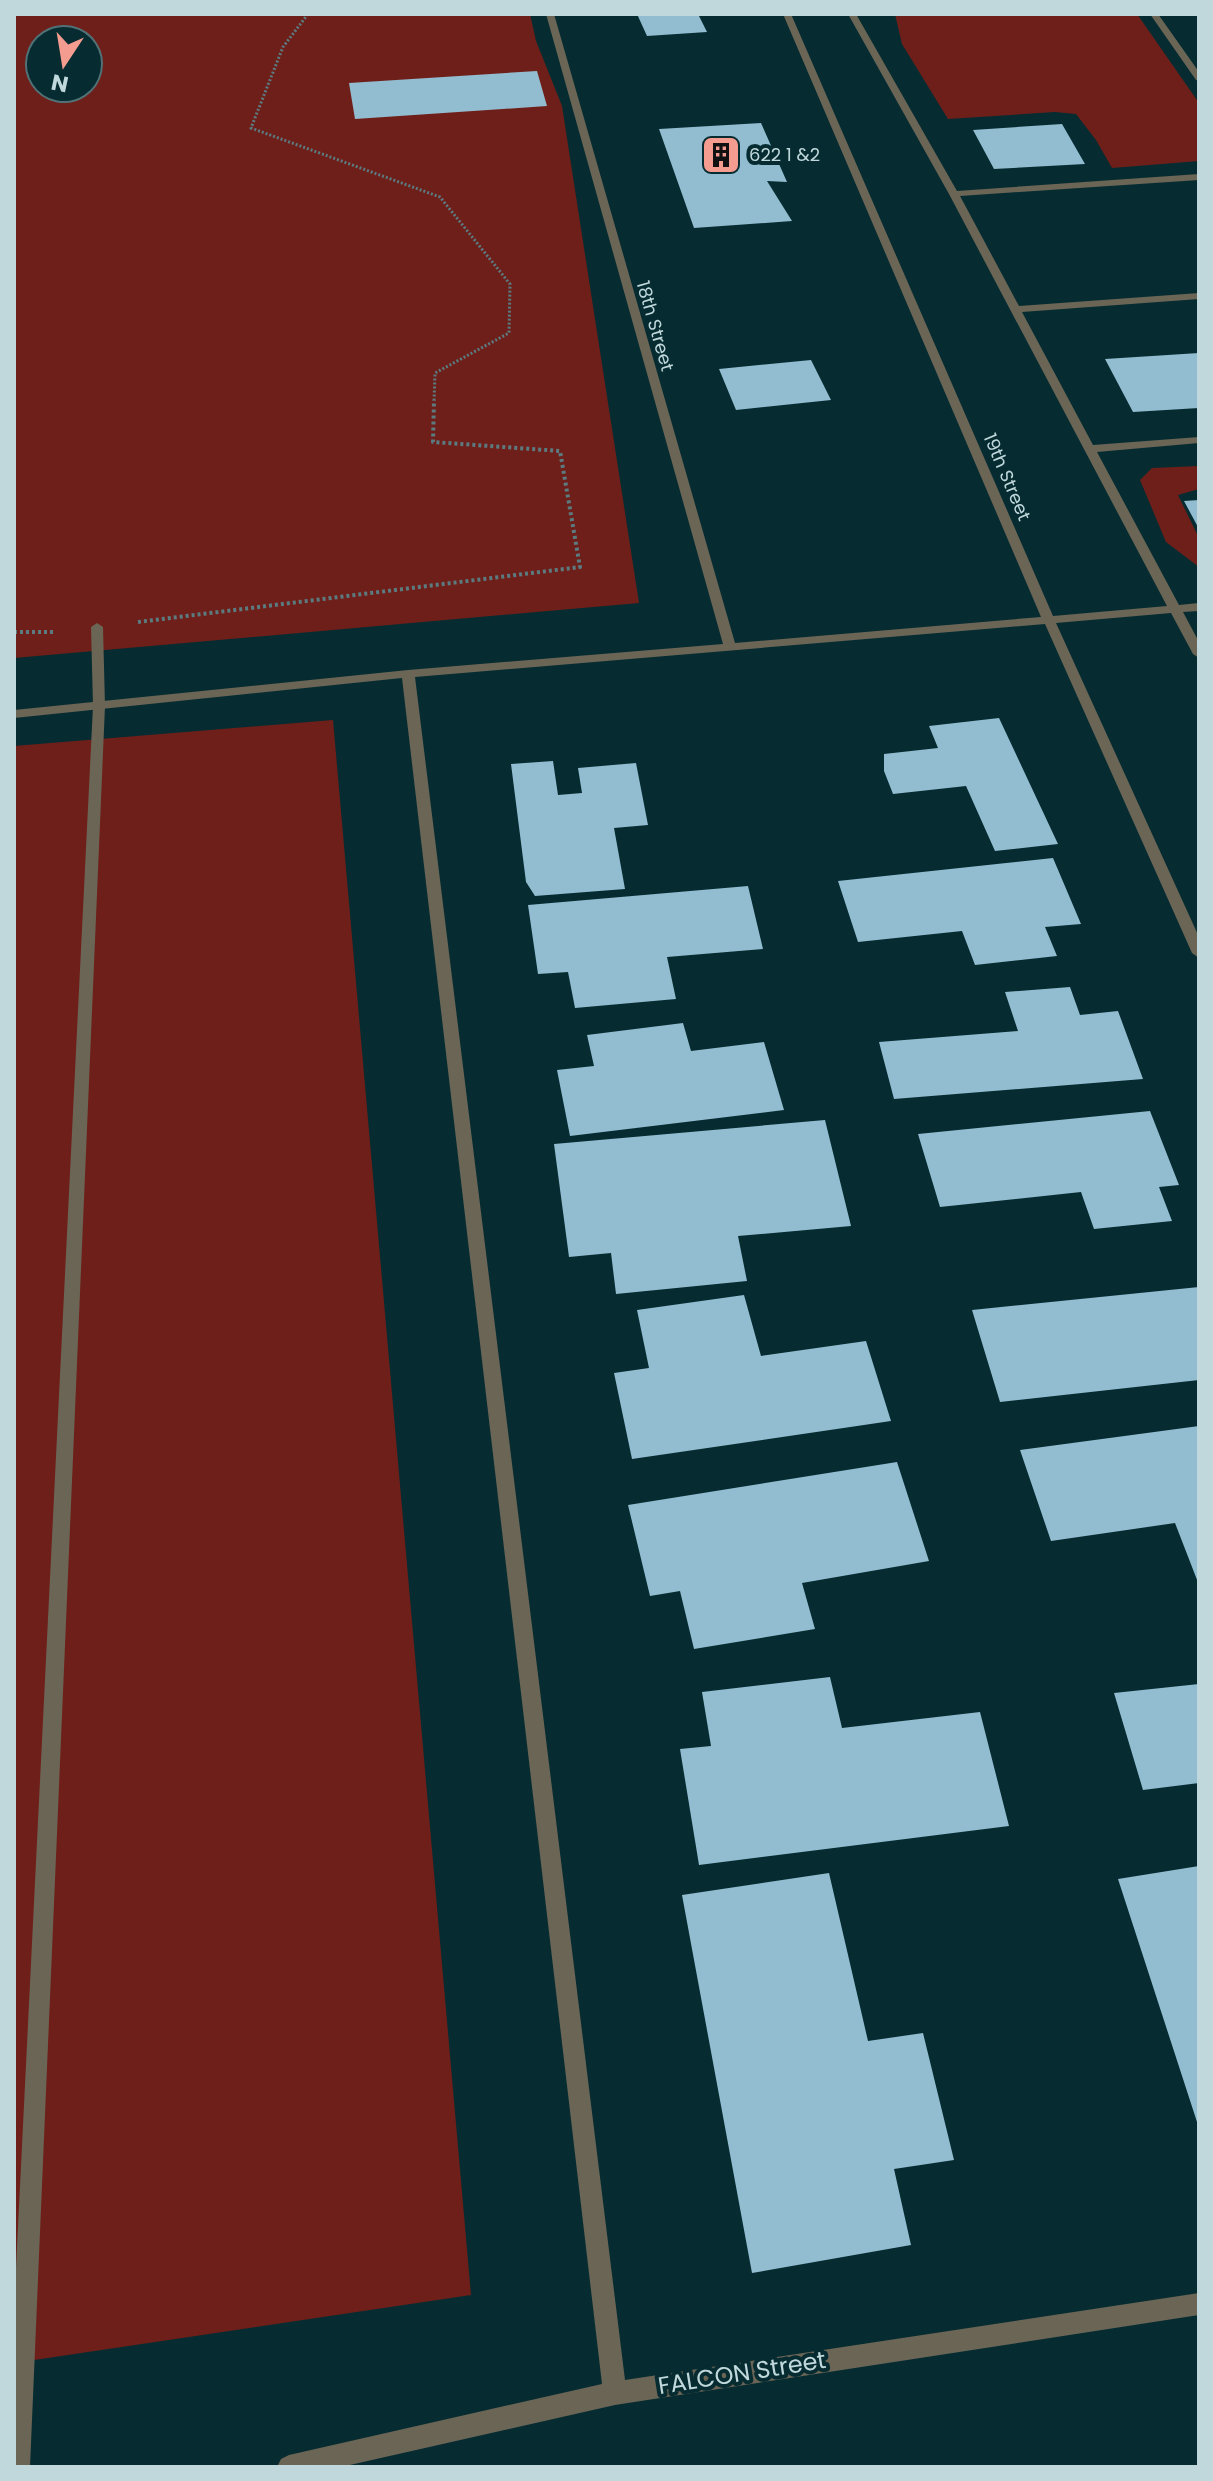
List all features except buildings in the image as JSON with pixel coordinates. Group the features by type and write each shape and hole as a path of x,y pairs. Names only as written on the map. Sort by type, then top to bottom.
{"street":[{"name":"18th Street","path":"550,14 730,647"},
{"name":"19th Street","path":"787,14 1049,620 1199,953"},
{"path":"852,14 954,194 1199,654"},
{"path":"1154,14 1199,78"},
{"path":"954,194 1199,177"},
{"path":"1015,309 1199,296"},
{"path":"1089,449 1199,440"},
{"path":"14,714 408,674 1199,607"},
{"path":"18,2467 99,706 97,627"},
{"path":"408,674 615,2393"},
{"name":"FALCON Street","path":"289,2467 615,2393 1199,2304"}],"path":[{"path":"14,632 47,633 580,567 560,451 433,442 435,373 509,333 510,284 440,197 251,128 283,47 308,14"}],"shaded area":[{"path":"14,14 530,14 536,41 562,106 639,603 14,658"},
{"path":"895,14 1137,14 1199,103 1199,161 1112,168 1076,114 1055,112 948,119 902,44"},
{"path":"1199,466 1199,489 1178,495 1199,538 1199,567 1166,542 1140,480 1152,468"},
{"path":"333,720 471,2295 14,2363 14,746"}],"place":[{"name":"622 1 &2","path":"721,155"}]}
